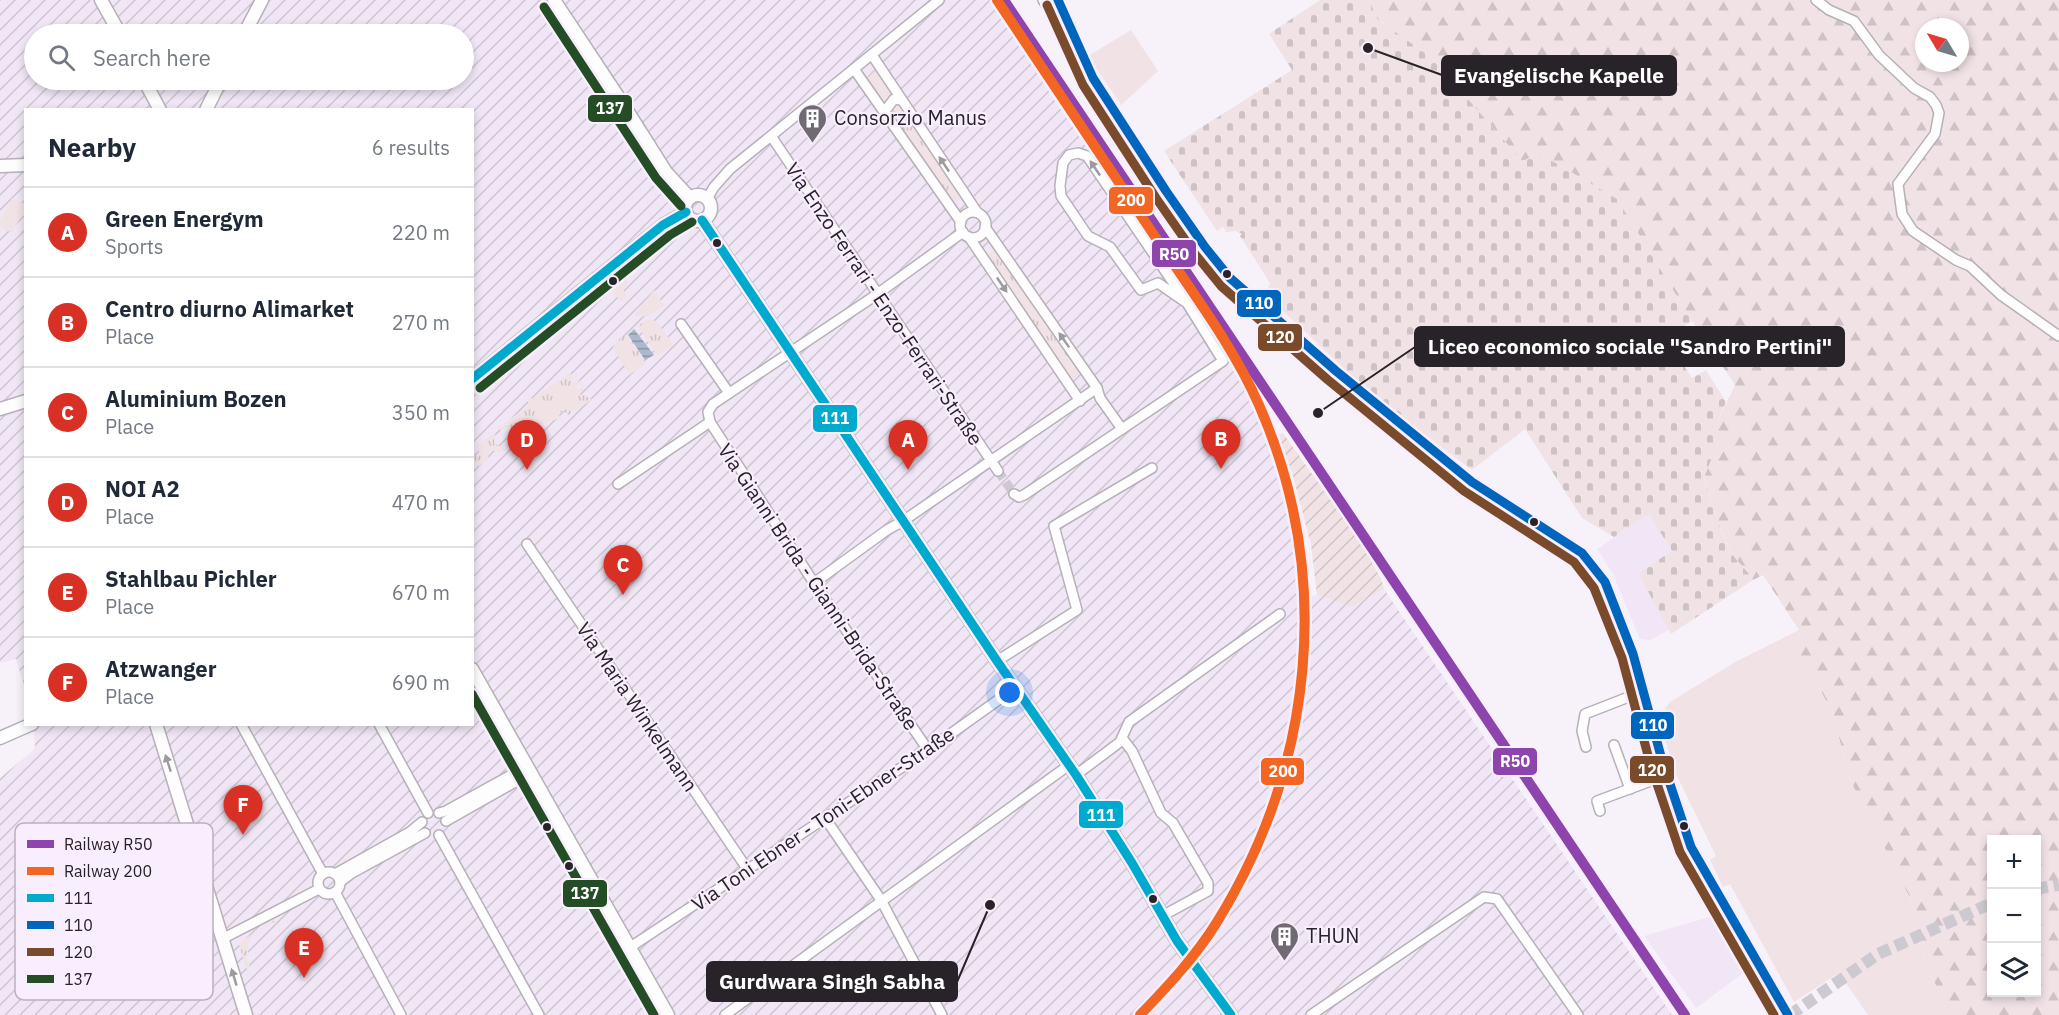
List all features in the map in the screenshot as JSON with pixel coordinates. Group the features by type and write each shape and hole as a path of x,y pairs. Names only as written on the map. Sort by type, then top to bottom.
{"main road":[{"path":"101,0 114,24"},
{"path":"249,24 262,0"},
{"path":"554,0 666,172 690,198"},
{"path":"149,90 157,105"},
{"path":"207,108 216,90"},
{"path":"0,166 24,165"},
{"path":"699,195 707,199 711,208 710,213 702,220 696,221 690,218 686,212 686,205 690,198 699,195"},
{"path":"474,377 659,228 686,212"},
{"path":"702,220 997,662 1072,770 1132,863 1187,956 1227,1013"},
{"path":"0,409 24,402"},
{"path":"474,673 668,1015"},
{"path":"0,738 27,726"},
{"path":"157,726 186,823"},
{"path":"213,910 246,1015"}],"street":[{"path":"707,199 730,169 939,0"},
{"path":"1043,0 1059,26 1076,44"},
{"path":"1058,0 1093,78 1166,191 1230,278 1336,371 1472,482 1576,549 1593,565 1605,582 1633,654 1667,775 1691,847 1788,1015"},
{"path":"1816,0 1828,10 1854,21 1879,55 1936,105 1939,113 1935,134 1898,184 1902,214 1913,231 1956,260 1970,266 2001,295 2059,336"},
{"path":"872,55 977,212 983,217 985,227 1097,388 1100,398 1122,429"},
{"path":"854,69 885,111 1080,401"},
{"path":"885,111 894,99 901,100"},
{"name":"Via Enzo Ferrari - Enzo-Ferrari-Straße","path":"771,136 998,471"},
{"path":"1016,495 1122,429 1223,361 1187,303 1087,156 1078,153 1069,155 1063,163 1061,196 1088,236 1110,247 1141,290 1158,283 1187,303"},
{"path":"960,222 969,212 977,212"},
{"path":"618,484 710,423 708,417 710,408 729,393 877,294 969,236 983,233 985,227"},
{"path":"681,324 729,393"},
{"path":"814,583 887,530 1097,388"},
{"name":"Via Gianni Brida - Gianni-Brida-Straße","path":"710,423 814,583 928,750"},
{"path":"997,662 1077,610 1054,526 1152,468"},
{"name":"Via Maria Winkelmann","path":"527,544 748,870"},
{"path":"725,1015 881,900 1072,770 1120,742 1129,722 1280,614"},
{"name":"Via Toni Ebner - Toni-Ebner-Straße","path":"629,948 928,750 1016,688"},
{"path":"1586,747 1582,731 1585,714 1644,691"},
{"path":"242,726 323,873"},
{"path":"380,726 429,813"},
{"path":"1122,738 1132,751 1161,813 1173,823 1208,883 1208,891 1162,916"},
{"path":"1614,745 1630,789"},
{"path":"429,813 446,811 528,768"},
{"path":"446,822 528,768"},
{"path":"1600,811 1596,801 1667,775"},
{"path":"338,878 410,832 429,813"},
{"path":"425,833 432,836 439,835 445,830 446,822 439,813"},
{"path":"825,818 881,900 942,1015"},
{"path":"422,822 425,833"},
{"path":"338,878 425,833"},
{"path":"439,835 539,1015"},
{"path":"319,889 319,879 323,873 329,872 338,878"},
{"path":"319,889 328,894 335,892 339,888 338,878"},
{"path":"222,939 319,889"},
{"path":"335,892 401,1015"},
{"path":"1311,1015 1484,897 1497,899 1578,1015"}],"shaded area":[{"path":"0,0 993,0 1055,101 1177,279 1250,398 1275,468 1293,542 1297,600 1317,595 1352,607 1384,589 1672,1015 0,1015 0,778 35,749 34,726 474,726 474,108 24,108 24,686 16,659 0,663"},
{"path":"1649,514 1672,551 1638,573 1669,630 1650,640 1640,639 1613,574 1597,549"},
{"path":"1720,914 1750,968 1696,1008 1644,936"}],"green space":[{"path":"1320,0 1369,0 1377,19 1432,58 1522,161 1540,154 1617,199 1692,321 1676,332 1681,339 1673,344 1692,378 1706,370 1726,402 1717,423 1717,444 1704,478 1725,540 1735,558 1753,580 1671,634 1638,573 1672,551 1649,514 1614,537 1582,518 1525,429 1472,470 1371,394 1266,295 1270,283 1240,236 1242,234 1236,231 1226,232 1223,227 1217,231 1164,151 1292,70 1269,34"},
{"path":"1369,0 2059,0 2059,1015 1948,1015 1925,959 1911,900 1850,780 1832,711 1797,650 1799,630 1763,575 1753,580 1735,558 1717,519 1704,477 1717,444 1717,423 1735,385 1692,321 1617,199 1540,154 1522,161 1432,58 1377,19"},
{"path":"1131,30 1158,71 1121,105 1088,56"},
{"path":"876,70 893,94 883,103 866,79"},
{"path":"892,105 901,105 963,197 950,205 893,119 890,110"},
{"path":"12,198 24,204 24,211 12,233 0,227 0,220"},
{"path":"997,247 1082,372 1069,381 985,256"},
{"path":"623,273 628,283 623,290 627,297 621,302 608,285"},
{"path":"654,290 664,306 648,316 634,316"},
{"path":"648,319 656,321 674,345 657,356 638,326"},
{"path":"626,335 646,364 629,375 613,347 616,341"},
{"path":"570,373 577,376 571,380 573,383 578,380 582,382 575,386 578,390 583,387 580,394 592,400 568,415 564,411 558,413 561,418 540,424 510,446 508,443 516,437 508,426 501,430 497,428 530,405 526,399 533,398"},
{"path":"494,433 496,436 494,442 505,449 500,453 492,450 487,453 489,459 479,466 474,463 474,455 478,456 480,452 476,448"},
{"path":"1283,433 1363,546 1381,579 1384,589 1352,607 1317,595 1311,545 1292,472 1278,435"},
{"path":"1799,630 1797,650 1832,711 1850,780 1911,900 1925,959 1948,1015 1868,1015 1839,973 1794,1002 1730,884 1723,887 1710,860 1716,856 1674,770 1662,728 1663,712 1670,702 1737,661"},
{"path":"274,920 254,934 248,943 249,955 246,956 250,967 246,969 239,944"}],"water":[{"path":"634,329 654,355 645,360 628,335"}],"tunnel":[{"path":"998,471 1014,494"},
{"path":"2041,888 2059,885"},
{"path":"1790,1015 1878,954 1987,905"}],"rail line":[{"name":"200","path":"997,0 1238,363 1259,405 1283,470 1298,536 1304,602 1302,669 1293,735 1275,799 1250,862 1209,935 1191,959 1140,1015"},
{"name":"R50","path":"1004,0 1685,1015"}],"transit line":[{"name":"110","path":"1058,0 1093,78 1166,191 1230,278 1336,371 1472,482 1582,553 1605,582 1633,654 1662,760 1691,847 1788,1015"},
{"name":"120","path":"1047,5 1083,85 1156,198 1195,254 1221,286 1328,380 1464,491 1574,562 1594,588 1622,658 1650,763 1680,852 1774,1015"},
{"name":"137","path":"544,7 656,178 681,206"},
{"name":"111","path":"474,377 663,225 686,212"},
{"name":"111","path":"702,220 997,661 1076,775 1132,863 1177,941 1231,1015"},
{"name":"137","path":"480,388 670,235 692,222"},
{"name":"137","path":"474,698 654,1015"}],"place":[{"name":"Evangelische Kapelle","path":"1368,48"},
{"name":"Consorzio Manus","path":"813,144"},
{"name":"Liceo economico sociale \"Sandro Pertini\"","path":"1318,413"},
{"name":"Centro diurno Alimarket","path":"1221,469"},
{"name":"NOI A2","path":"527,470"},
{"name":"Green Energym","path":"908,470"},
{"name":"Aluminium Bozen","path":"623,595"},
{"name":"Atzwanger","path":"243,835"},
{"name":"Gurdwara Singh Sabha","path":"990,905"},
{"name":"THUN","path":"1285,962"},
{"name":"Stahlbau Pichler","path":"304,978"}]}
